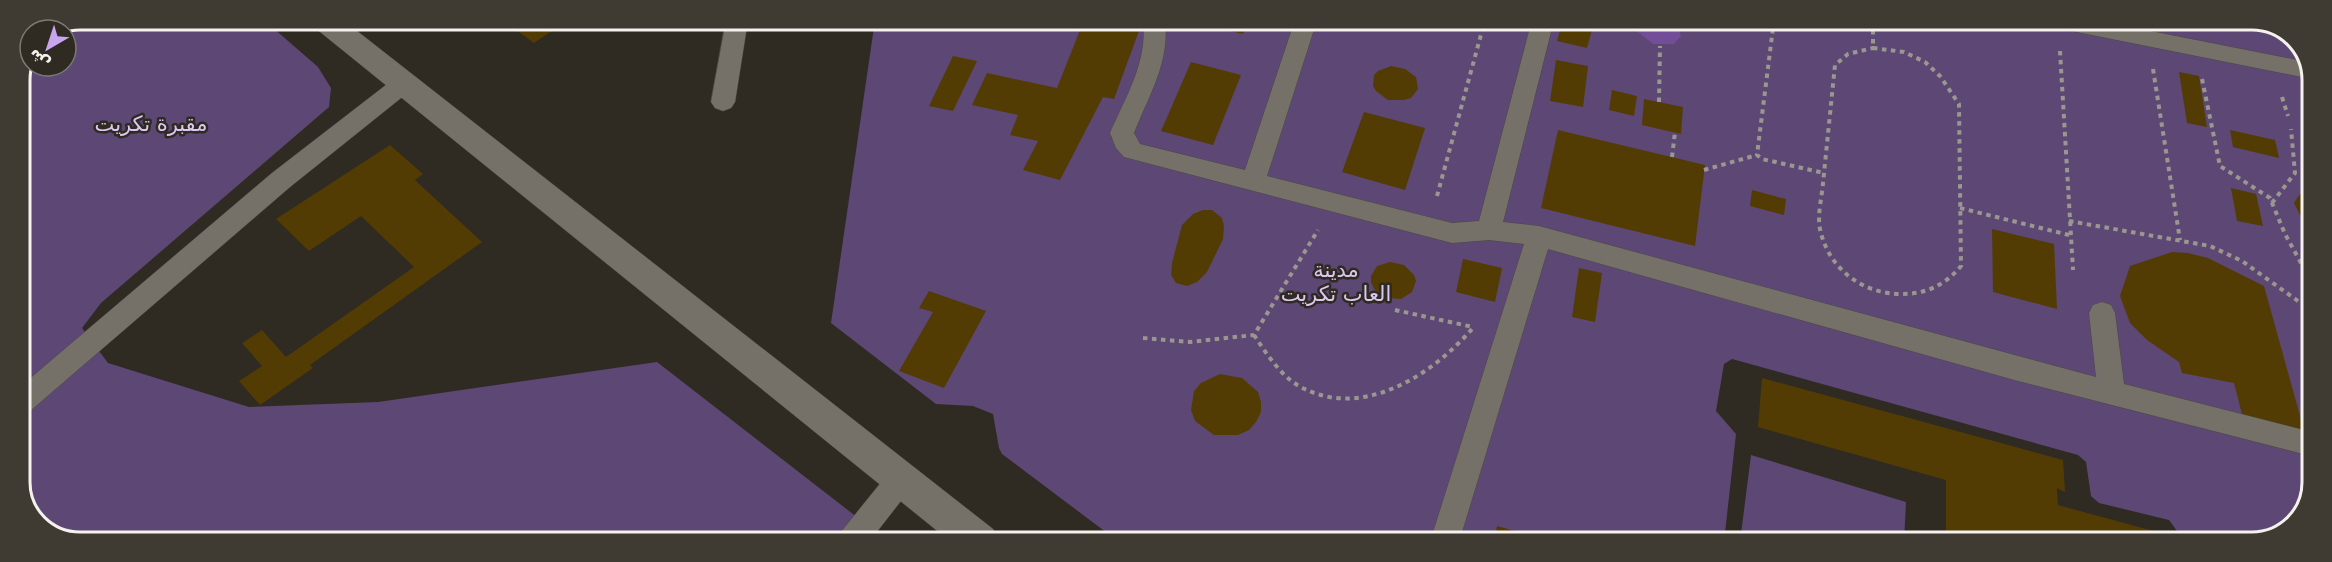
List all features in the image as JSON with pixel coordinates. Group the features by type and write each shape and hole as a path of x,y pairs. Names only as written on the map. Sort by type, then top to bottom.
{"street":[{"path":"336,30 967,532"}],"lane":[{"path":"723,102 735,30"},
{"path":"1155,30 1154,57 1122,133 1124,142 1132,151 1452,233 1489,230 1539,236 2018,369 2302,442"},
{"path":"1253,182 1303,30"},
{"path":"1489,230 1540,30"},
{"path":"2107,30 2300,69"},
{"path":"30,393 281,180 403,84"},
{"path":"1447,532 1539,236"},
{"path":"2102,313 2110,392"},
{"path":"859,532 901,480"}],"path":[{"path":"1429,227 1482,30"},
{"path":"1757,155 1773,30"},
{"path":"1873,30 1873,48"},
{"path":"2147,38 2180,240"},
{"path":"2060,44 2068,221 2073,270"},
{"path":"1659,102 1660,46"},
{"path":"1873,48 1904,52 1924,62 1940,76 1959,104 1961,266 1951,280 1930,291 1894,294 1863,285 1841,270 1822,239 1819,226 1835,64 1853,50 1873,48"},
{"path":"2196,48 2220,166 2270,198 2284,234 2302,265"},
{"path":"2272,203 2295,173 2290,129"},
{"path":"1672,157 1675,132"},
{"path":"1704,170 1757,155"},
{"path":"1757,155 1762,159 1824,173"},
{"path":"1143,338 1190,342 1254,335 1333,203"},
{"path":"1960,208 2069,235"},
{"path":"2068,221 2210,246 2242,261 2302,303"},
{"path":"1395,310 1508,334"},
{"path":"1254,335 1277,368 1300,386 1331,396 1359,398 1378,396 1426,370 1445,358 1473,327"}],"green space":[{"name":"مقبرة تكريت","path":"78,30 275,30 318,67 331,88 329,107 101,303 82,328 108,363 249,407 378,402 657,362 876,532 80,532 55,525 42,515 37,507 30,485 30,78 78,78"},
{"name":"مدينة العاب تكريت","path":"874,30 2252,30 2277,37 2290,47 2298,61 2302,77 2302,482 2298,501 2285,520 2258,532 2177,532 2169,520 2099,503 2091,496 2086,462 2078,455 1732,359 1724,364 1716,411 1736,434 1725,532 1106,532 1002,454 993,414 973,406 936,404 831,323"},
{"path":"1751,455 1906,502 1904,532 1741,532"}],"shaded area":[{"path":"1679,30 1681,36 1674,44 1653,44 1637,31"}],"building":[{"path":"516,30 553,30 534,43"},
{"path":"1080,30 1139,30 1114,99 1103,97 1060,180 1023,170 1038,141 1010,135 1018,115 972,105 987,73 1057,88"},
{"path":"1226,30 1245,30 1243,34"},
{"path":"1560,30 1592,30 1587,48 1557,41"},
{"path":"953,56 977,61 953,111 929,106"},
{"path":"1556,60 1588,66 1583,107 1550,101"},
{"path":"1191,62 1241,75 1213,145 1161,131"},
{"path":"1391,66 1405,69 1416,77 1418,89 1411,98 1388,100 1376,91 1373,86 1374,75"},
{"path":"2179,72 2199,76 2207,127 2187,123"},
{"path":"1612,90 1637,96 1634,116 1609,110"},
{"path":"1644,99 1683,107 1681,134 1642,125"},
{"path":"1364,112 1425,128 1405,190 1342,172"},
{"path":"1558,130 1705,165 1695,246 1541,208"},
{"path":"2230,130 2275,140 2279,158 2233,147"},
{"path":"390,145 423,174 415,180 482,242 310,365 313,368 260,405 239,381 262,366 242,343 262,330 286,357 414,267 361,216 309,251 276,219"},
{"path":"2231,188 2256,194 2263,226 2237,221"},
{"path":"1752,190 1786,199 1784,215 1750,206"},
{"path":"2302,194 2302,217 2294,203"},
{"path":"1203,210 1212,210 1222,218 1223,239 1207,272 1197,282 1187,286 1176,283 1171,275 1172,263 1182,225 1193,214"},
{"path":"1992,229 2054,244 2057,309 1993,292"},
{"path":"2172,252 2188,253 2208,258 2264,286 2302,430 2243,418 2234,383 2182,373 2179,362 2147,340 2130,323 2120,296 2130,266"},
{"path":"1463,259 1502,268 1495,302 1456,292"},
{"path":"1390,262 1404,265 1414,275 1416,281 1412,292 1401,299 1386,298 1374,289 1371,282 1371,276 1377,266"},
{"path":"1579,268 1602,273 1595,322 1572,317"},
{"path":"929,291 986,311 944,388 899,371 933,312 919,308"},
{"path":"1220,374 1242,378 1258,392 1261,402 1261,412 1256,422 1249,430 1238,435 1214,435 1195,421 1191,410 1194,391 1201,383"},
{"path":"1762,378 2063,460 2065,492 2057,488 2058,505 2157,532 1946,532 1946,480 1758,427"},
{"path":"1497,526 1519,532 1496,532"}]}
